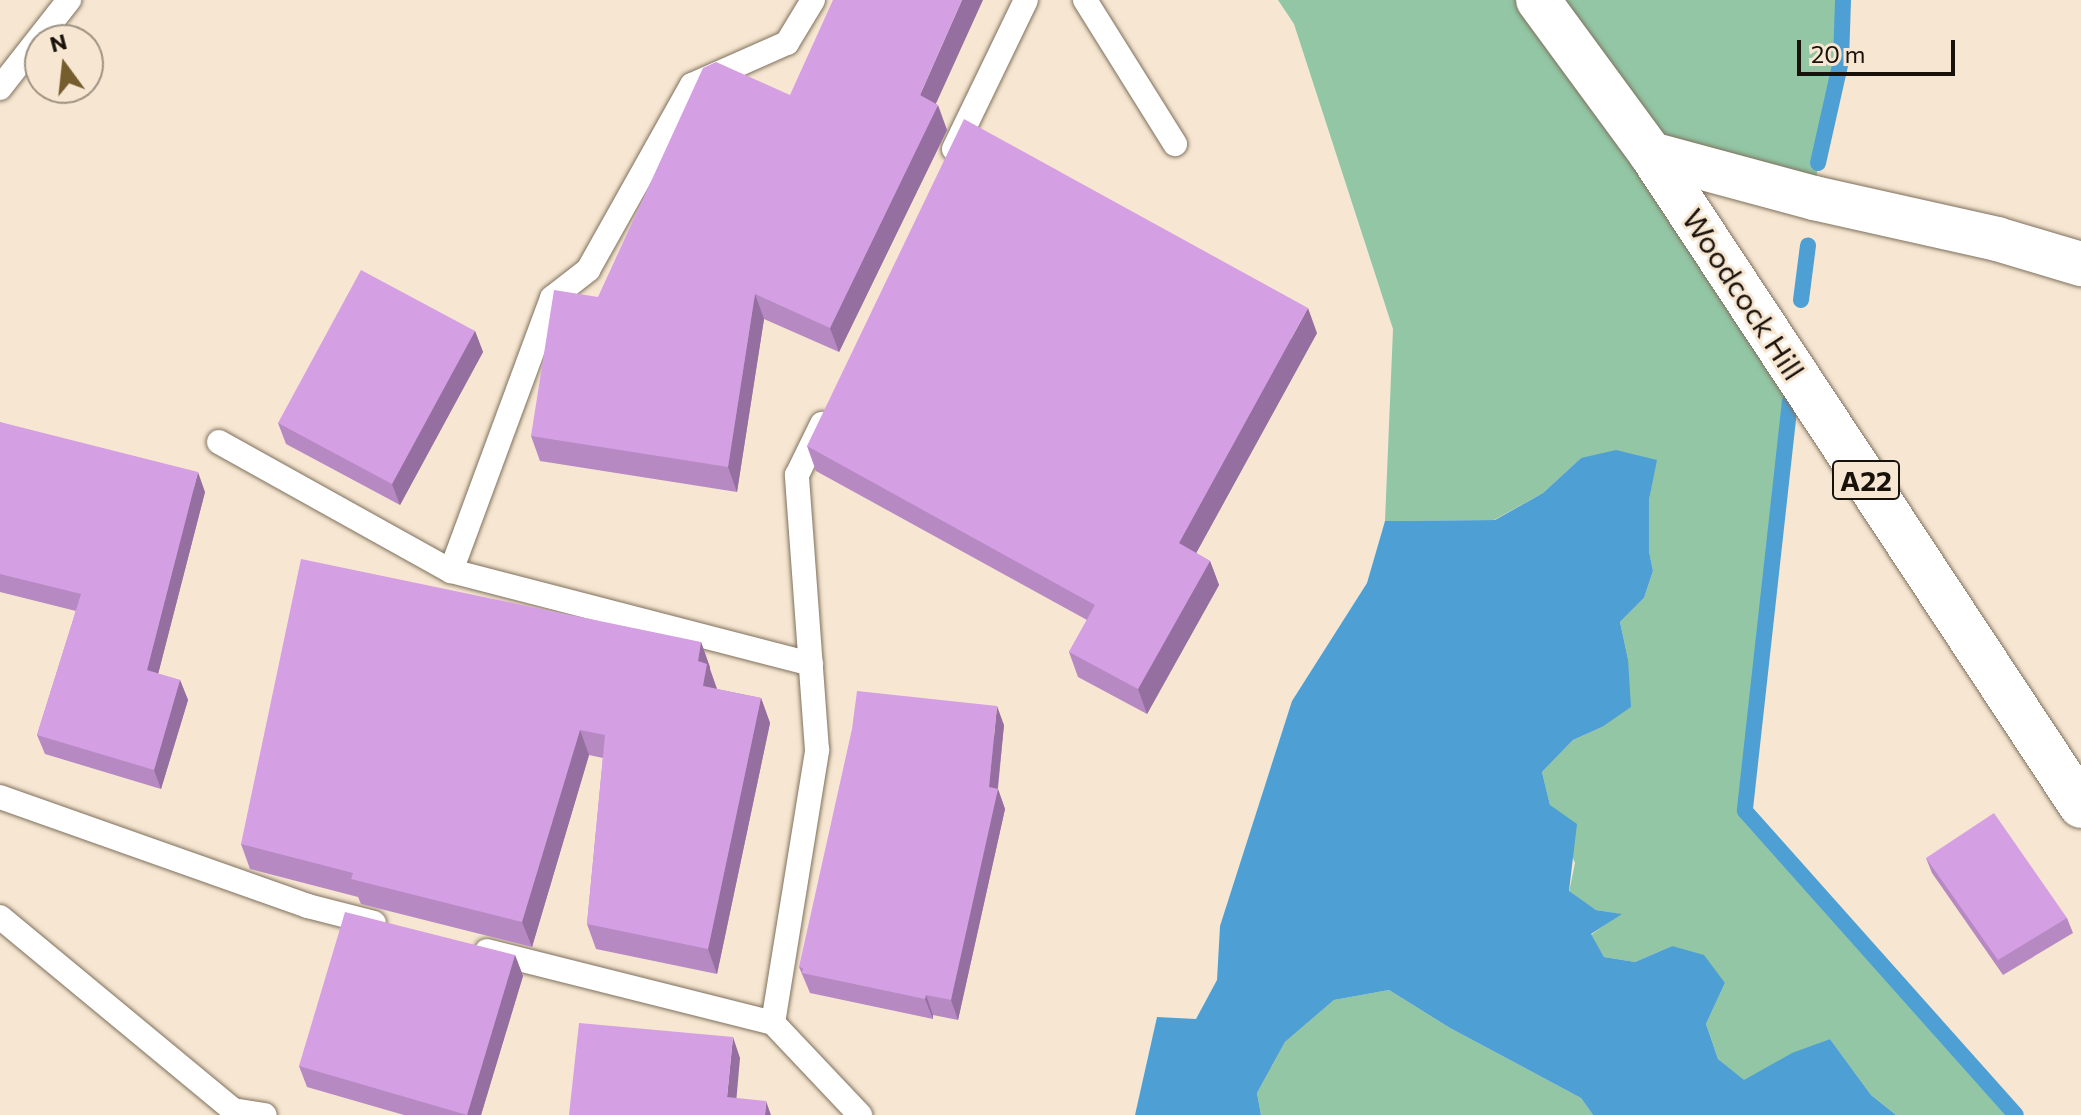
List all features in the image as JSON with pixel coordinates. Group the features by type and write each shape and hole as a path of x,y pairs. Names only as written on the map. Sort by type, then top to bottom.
{"main road":[{"name":"A22","path":"1538,0 1651,154"},
{"name":"Woodcock Hill","path":"1651,154 1814,198 1997,239 2081,264"},
{"name":"Woodcock Hill","path":"1651,154 2081,806"}],"lane":[{"path":"0,88 69,0"},
{"path":"451,571 552,298 588,270 692,85 787,43 813,0"},
{"path":"943,173 1026,0"},
{"path":"1085,0 1175,144"},
{"path":"773,1023 817,750 797,475 832,403"},
{"path":"219,442 451,571 811,664"},
{"path":"0,797 308,906 401,930"},
{"path":"0,917 233,1110 265,1115"},
{"path":"463,945 773,1023 860,1115"}],"green space":[{"path":"1278,0 1843,0 1841,61 1818,163 1814,198 1652,154 1790,401 1745,811 2016,1115 1896,1115 1871,1095 1830,1039 1792,1054 1744,1081 1718,1059 1706,1024 1725,983 1672,946 1635,962 1604,957 1591,935 1620,914 1596,910 1569,892 1575,863 1550,805 1542,772 1573,740 1602,727 1628,659 1620,622 1644,598 1653,571 1649,551 1649,500 1656,460 1581,458 1543,493 1494,520 1385,521 1393,329 1294,24"},
{"path":"1389,990 1450,1028 1581,1098 1593,1115 1261,1115 1257,1093 1285,1042 1334,1000"}],"water":[{"path":"1616,450 1657,460 1649,500 1649,551 1653,571 1644,598 1620,622 1628,659 1631,707 1602,727 1573,740 1542,772 1550,805 1577,824 1569,891 1596,910 1622,914 1591,934 1604,957 1635,962 1672,946 1704,955 1725,983 1706,1024 1718,1059 1744,1080 1792,1053 1830,1039 1871,1095 1896,1115 1593,1115 1581,1098 1450,1028 1389,990 1334,1000 1285,1042 1257,1093 1261,1115 1135,1115 1157,1017 1196,1019 1217,980 1220,926 1292,701 1367,583 1385,521 1495,520 1543,493 1581,458"}],"building":[{"path":"833,0 962,0 920,95 938,105 830,328 755,294 728,467 531,436 554,290 598,297 703,68 716,62 790,95"},
{"path":"964,119 1308,308 1179,543 1210,561 1138,689 1069,652 1095,605 807,446"},
{"path":"361,270 475,331 392,484 278,423"},
{"path":"0,422 198,472 147,670 180,680 154,770 37,735 81,594 0,574"},
{"path":"301,559 701,642 698,661 707,664 703,686 761,698 708,949 587,924 605,735 580,730 522,922 351,879 353,873 241,844"},
{"path":"857,691 997,706 989,787 998,789 951,1000 926,995 925,999 802,973 803,968 799,967 852,729"},
{"path":"1994,813 2067,918 1998,960 1926,858"},
{"path":"345,912 515,955 467,1115 299,1066"},
{"path":"579,1023 733,1037 727,1097 766,1101 765,1115 569,1115"}],"waterway":[{"path":"1818,163 1841,61 1843,0"},
{"path":"1801,300 1808,245"},
{"path":"1790,401 1745,811 2016,1115"}]}
